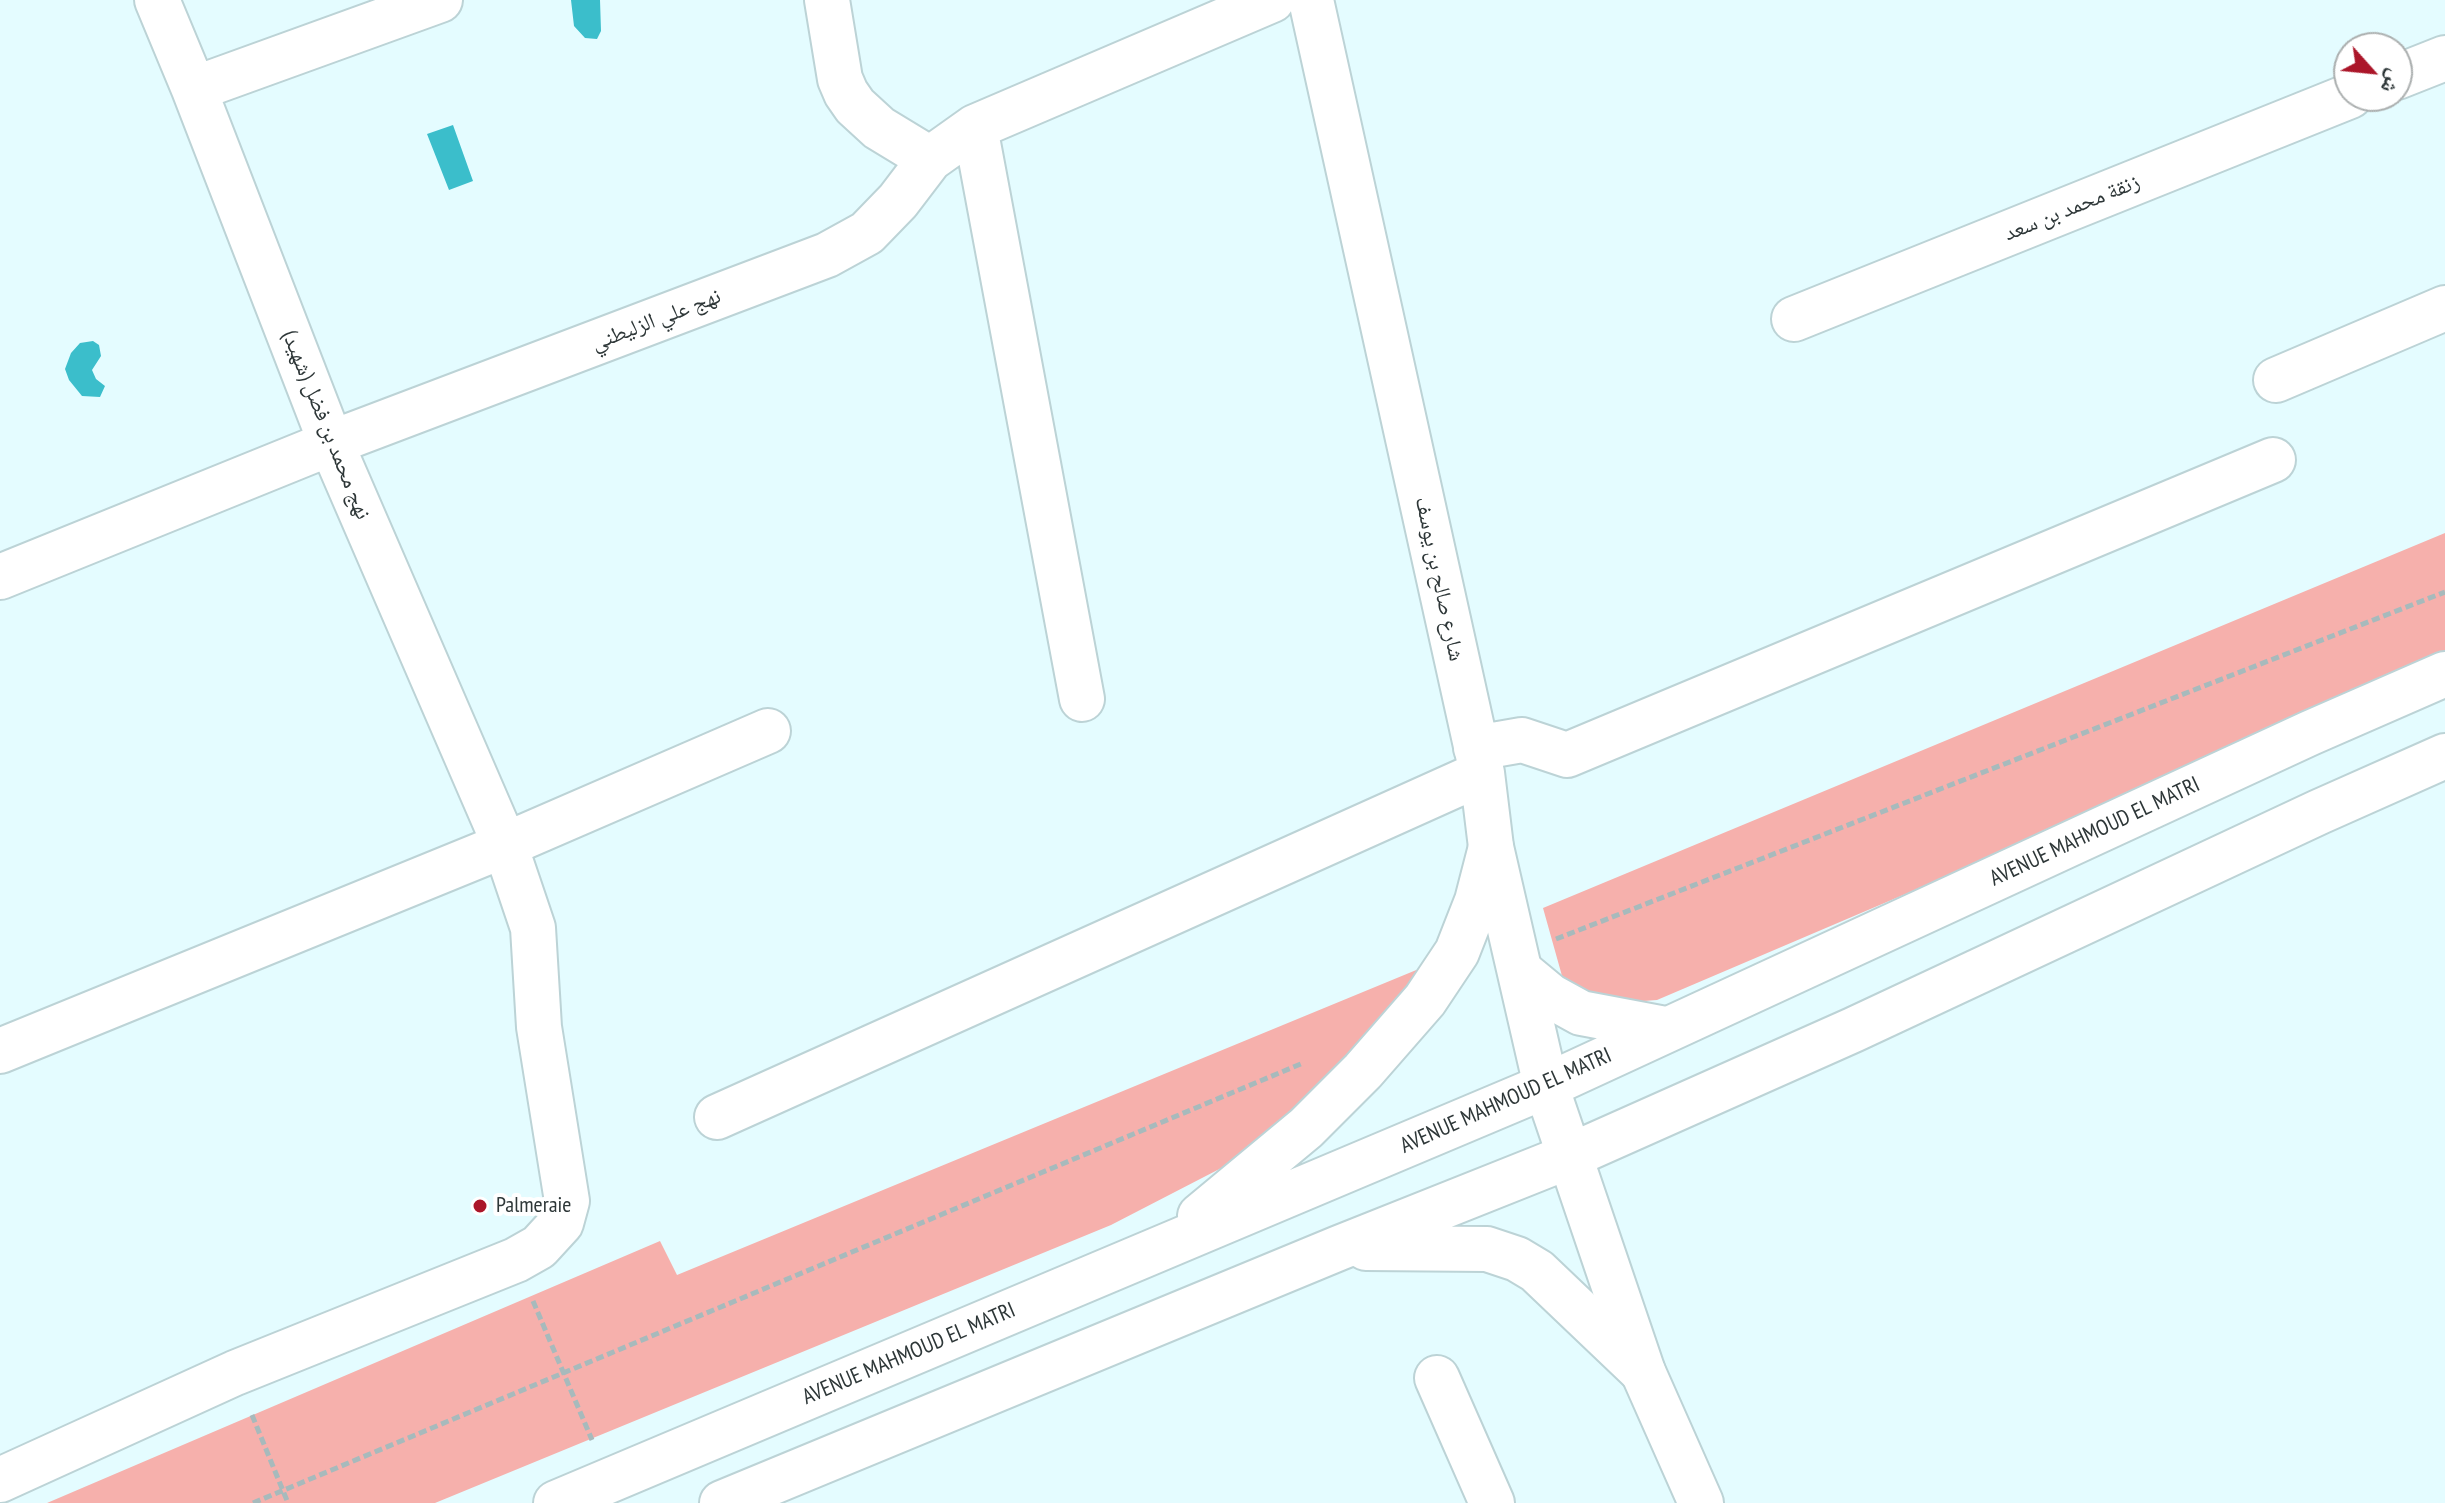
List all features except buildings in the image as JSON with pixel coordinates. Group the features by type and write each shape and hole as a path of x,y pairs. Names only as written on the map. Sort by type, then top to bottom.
{"main road":[{"name":"نهج محمد بن فضل (شهيد)","path":"0,1480 235,1373 516,1260 539,1247 561,1223 567,1201 539,1027 533,928 505,845 331,443 157,0"},
{"path":"194,89 440,0"},
{"path":"827,0 840,79 855,106 879,128 930,159"},
{"name":"نهج علي الزليطني","path":"0,577 331,443 827,255 867,233 898,201 930,159 975,127 1272,0"},
{"name":"شارع صالح بن يوسف","path":"1311,0 1479,761 1491,847 1546,1086 1643,1372 1701,1503"},
{"path":"2413,71 2445,58"},
{"name":"زنقة محمد بن سعد","path":"1794,319 2333,103"},
{"path":"975,127 1082,699"},
{"path":"2276,380 2445,308"},
{"path":"717,1117 1522,740 1567,755 2273,460"},
{"name":"AVENUE MAHMOUD EL MATRI","path":"556,1503 1546,1086 2445,674"},
{"path":"0,1051 505,845 768,731"},
{"path":"722,1503 1570,1156 1853,1030 2445,756"},
{"path":"1157,1250 1306,1128 1363,1071 1425,1000 1457,952 1477,901 1491,847"},
{"path":"1521,972 1550,996 1581,1013 1666,1029"},
{"path":"1339,1248 1487,1249 1517,1259 1537,1271 1643,1372"},
{"path":"1437,1378 1492,1503"}],"path":[{"path":"516,1260 609,1480"},
{"path":"235,1373 288,1503"}],"shaded area":[{"path":"2445,533 2445,664 1657,1000 1603,1004 1564,983 1543,908"},
{"path":"1426,966 1330,1080 1233,1162 1111,1225 435,1503 47,1503 660,1241 677,1275"}],"water":[{"path":"571,0 600,0 601,31 597,39 585,38 574,26"},
{"path":"453,125 473,181 449,190 427,134"},
{"path":"93,341 99,345 101,356 92,370 96,379 105,386 100,397 82,396 69,380 65,369 71,353 80,343"}],"place":[{"name":"Palmeraie","path":"480,1206"}]}
